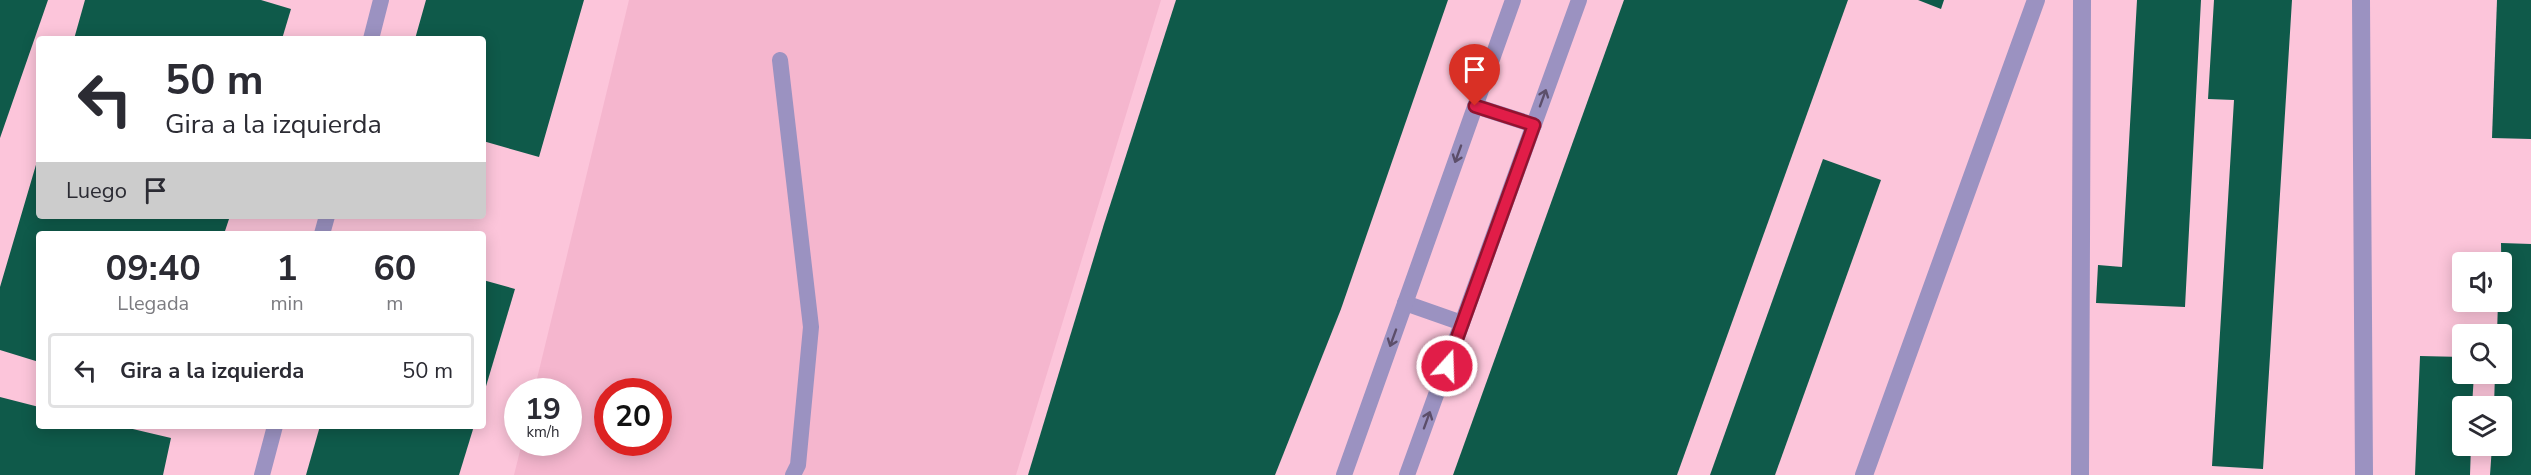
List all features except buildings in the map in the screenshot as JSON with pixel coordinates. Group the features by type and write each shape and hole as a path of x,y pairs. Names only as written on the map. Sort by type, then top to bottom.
{"street":[{"path":"1864,475 2036,0"},
{"path":"2080,475 2082,0"},
{"path":"2361,0 2364,475"}],"lane":[{"path":"372,36 381,0"},
{"path":"1344,475 1513,0"},
{"path":"1407,475 1579,0"},
{"path":"780,60 811,327 798,465 794,475"},
{"path":"1475,106 1534,125"},
{"path":"1405,303 1462,323"},
{"path":"262,475 273,429"}],"shaded area":[{"path":"629,0 1161,0 1016,475 514,475 519,456 582,456 582,378 537,378"}],"route":[{"path":"1447,366 1534,125 1475,106"}]}
